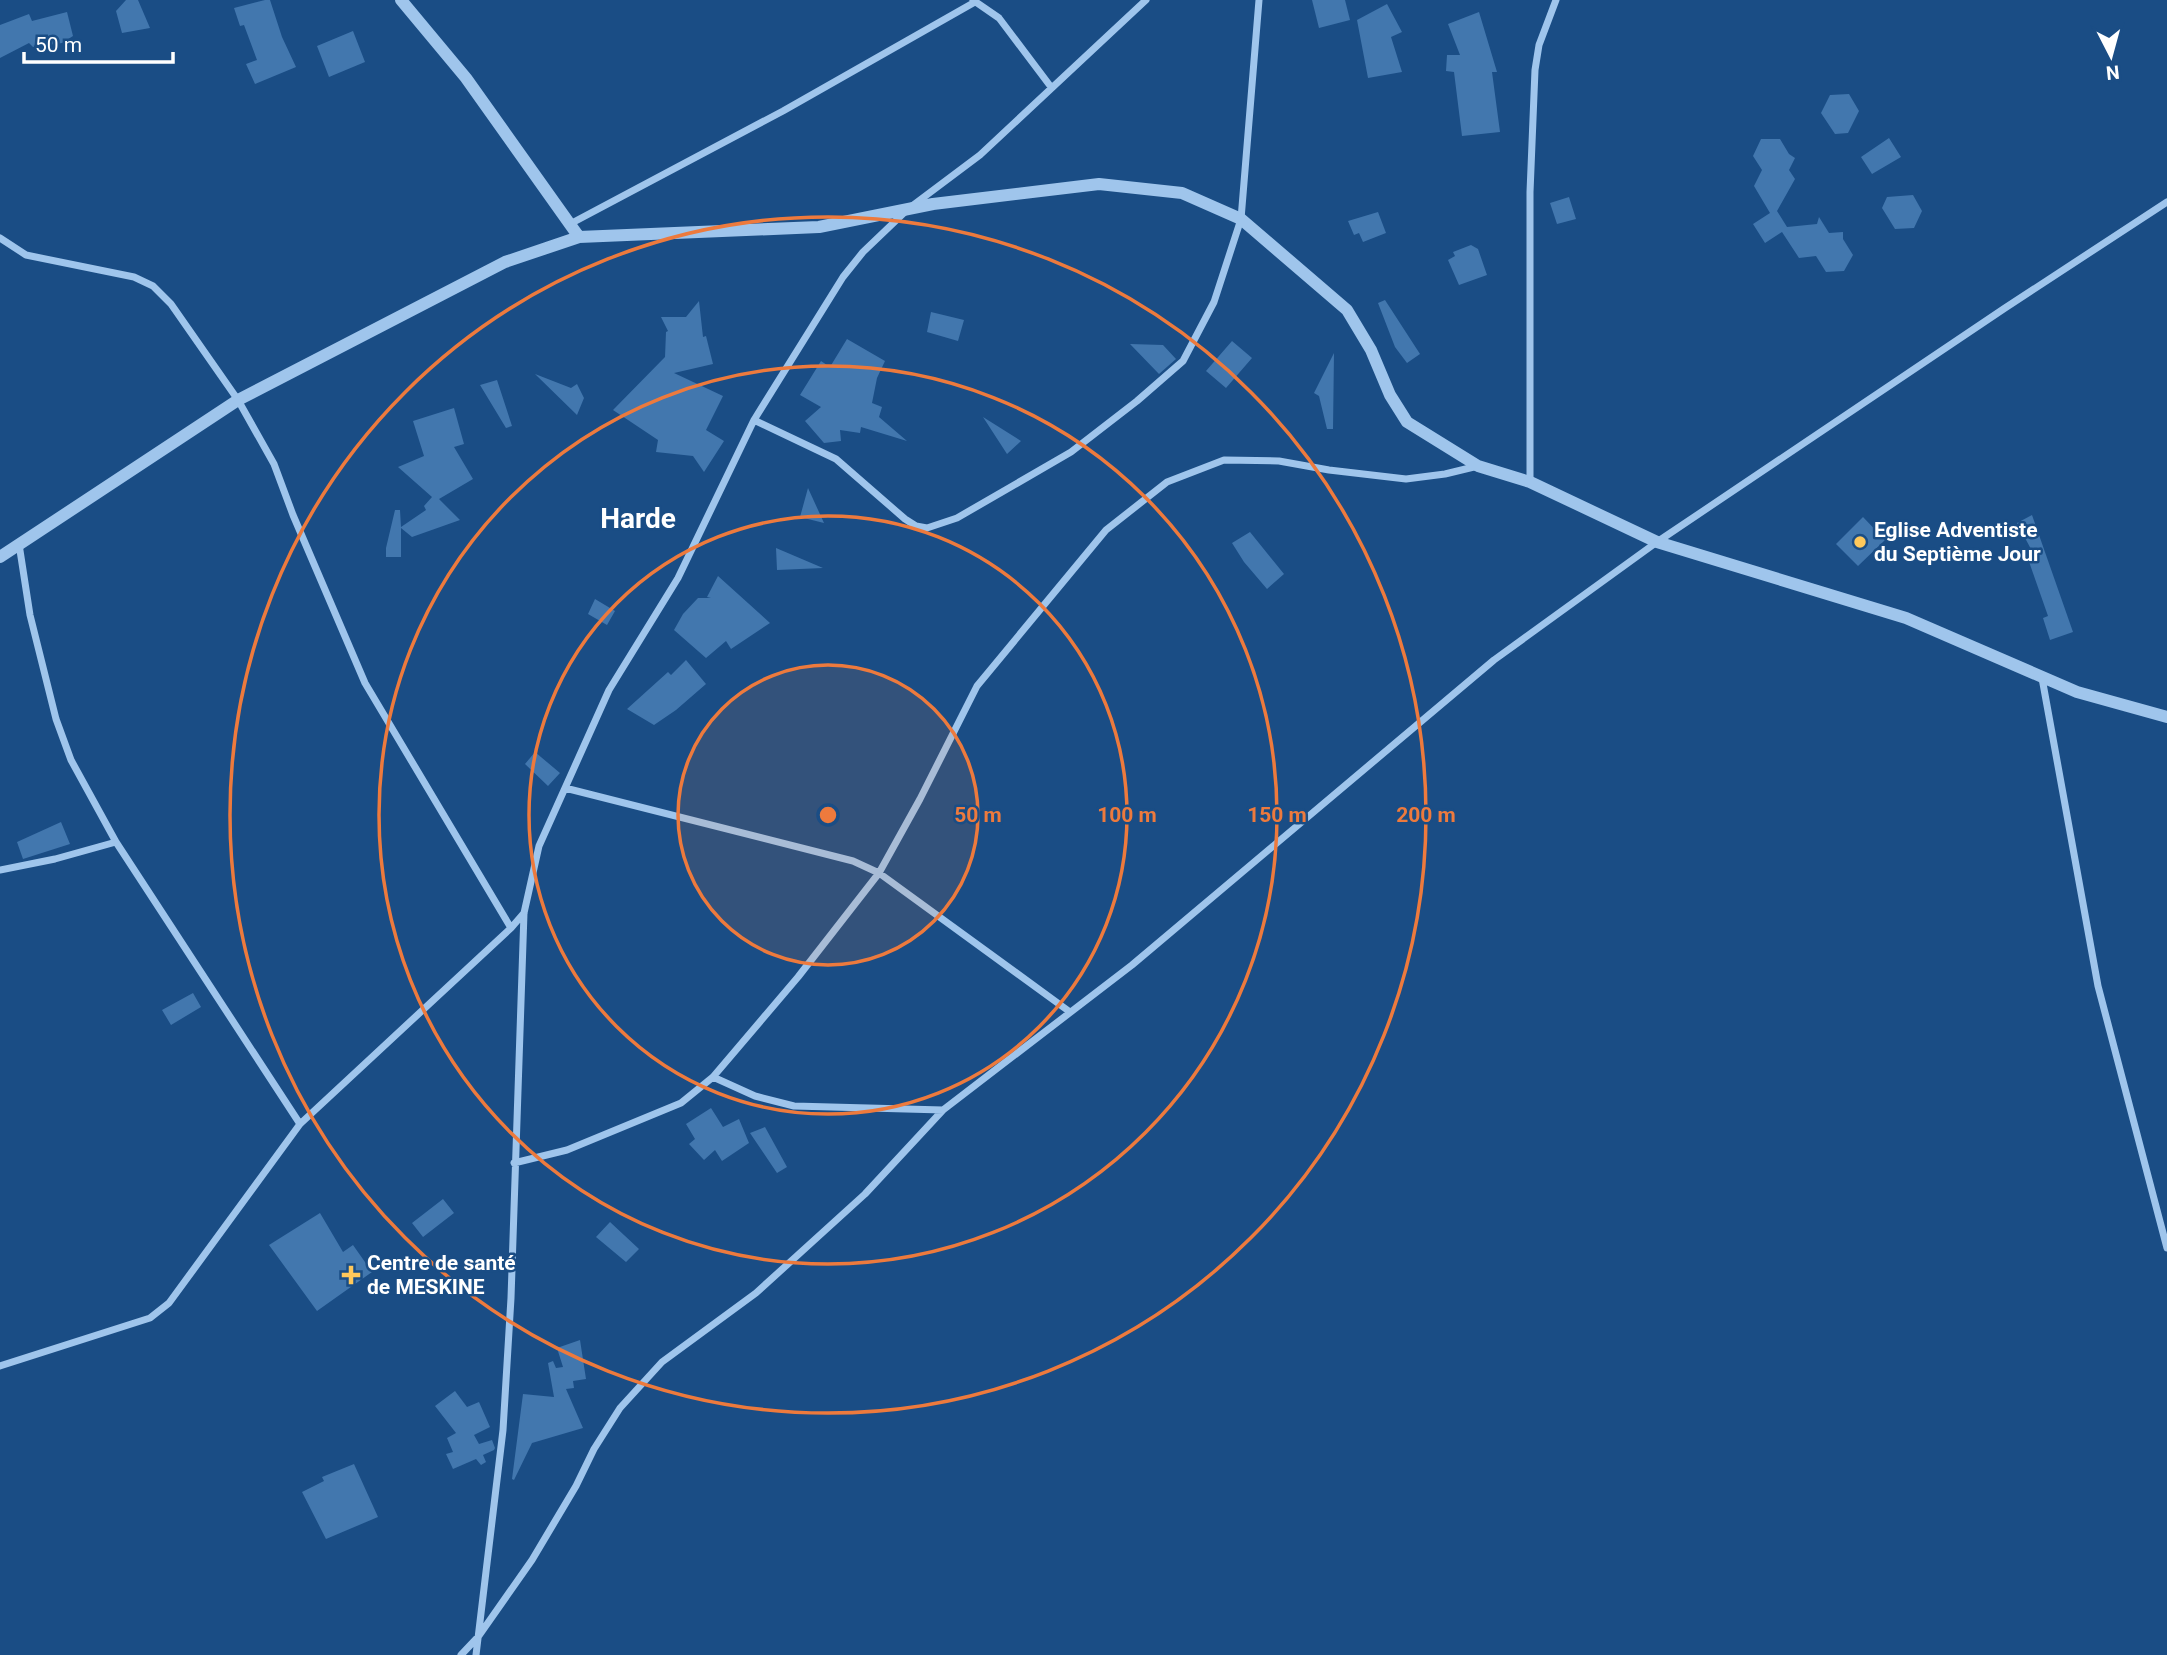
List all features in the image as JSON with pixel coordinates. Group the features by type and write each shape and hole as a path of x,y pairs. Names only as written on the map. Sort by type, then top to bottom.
{"street":[{"path":"401,0 466,78 579,237"},
{"path":"477,1655 503,1430 511,1298 524,913 538,846 609,690 678,578 754,420 843,277 863,252 908,209 980,155 1146,0"},
{"path":"754,420 836,459 916,526 927,528 957,518 1070,452 1137,401 1183,361 1214,302 1241,219 1259,0"},
{"path":"1530,482 1530,192 1535,70 1539,45 1556,0"},
{"path":"570,224 783,111 974,1 999,18 1051,87"},
{"path":"0,557 238,400 505,262 579,237 819,227 971,199 1099,184 1182,193 1241,219 1347,310 1371,349 1390,396 1407,422 1478,466 1530,482 1657,542 1906,618 2077,692 2167,717"},
{"path":"461,1655 478,1637 532,1560 620,1408 662,1362 756,1293 865,1194 943,1110 1132,965 1494,660 1657,542 2167,202"},
{"path":"0,238 26,255 134,276 153,285 171,304 238,400 274,464 365,683 511,928"},
{"path":"514,1163 567,1150 669,1109 681,1103 713,1077 798,977 879,873 977,686 1106,530 1167,482 1224,460 1279,461 1406,479 1478,466"},
{"path":"19,544 30,615 56,719 71,760 117,842 299,1124"},
{"path":"2042,677 2098,986 2167,1248"},
{"path":"565,788 853,861 879,873 1070,1012"},
{"path":"0,870 55,859 117,842"},
{"path":"0,1366 150,1318 169,1303 299,1124 524,913"},
{"path":"713,1077 755,1096 794,1106 943,1110"}],"building":[{"path":"126,0 138,0 150,28 122,33 116,11"},
{"path":"270,0 282,37 296,67 255,84 246,64 257,60 244,25 240,26 234,8"},
{"path":"1312,0 1345,0 1350,20 1319,28"},
{"path":"1387,4 1402,32 1391,37 1402,72 1368,78 1357,20"},
{"path":"67,12 73,36 62,43 33,47 29,43 0,58 0,25 29,14 32,21"},
{"path":"1479,12 1497,72 1492,72 1500,132 1462,136 1454,72 1446,71 1447,55 1460,55 1448,24"},
{"path":"353,31 365,62 329,77 317,46"},
{"path":"1849,94 1859,111 1848,133 1835,134 1821,113 1830,95"},
{"path":"1889,138 1901,157 1872,174 1861,157"},
{"path":"1761,139 1780,139 1789,154 1795,158 1789,170 1795,179 1777,211 1787,227 1817,224 1819,217 1829,233 1843,232 1843,239 1853,255 1844,271 1826,272 1816,256 1799,258 1782,232 1765,243 1753,224 1770,213 1754,186 1762,170 1753,156"},
{"path":"1913,195 1922,211 1914,228 1895,229 1882,208 1887,197"},
{"path":"1569,197 1576,219 1557,224 1550,203"},
{"path":"1378,212 1386,233 1363,242 1359,233 1354,235 1348,221"},
{"path":"1471,245 1478,249 1487,275 1459,285 1448,260 1455,256 1453,252"},
{"path":"1385,300 1420,354 1407,363 1395,347 1378,303"},
{"path":"699,301 703,337 706,336 713,364 674,373 723,396 706,430 724,441 704,472 693,456 656,452 658,440 613,410 665,357 668,331 661,317 686,317"},
{"path":"931,312 964,320 958,341 927,332"},
{"path":"847,339 885,361 877,378 872,403 882,407 879,417 907,441 861,427 860,433 840,430 841,441 824,443 805,421 821,407 800,395 821,361 830,367"},
{"path":"1232,341 1252,358 1226,388 1206,371"},
{"path":"1130,344 1163,345 1176,359 1159,374"},
{"path":"1334,353 1333,429 1327,429 1319,396 1314,393"},
{"path":"535,374 571,388 577,384 584,398 577,415"},
{"path":"497,380 512,426 506,428 480,385"},
{"path":"454,408 464,444 454,447 473,479 439,499 460,520 412,537 401,528 401,557 386,557 395,510 400,510 401,527 426,510 424,506 432,497 398,467 424,456 413,421"},
{"path":"983,417 1021,441 1007,454"},
{"path":"808,488 824,523 800,517"},
{"path":"2032,515 2073,632 2050,640 2043,618 2048,616 2026,553 2032,551 2017,523"},
{"name":"Eglise Adventiste du Septième Jour","path":"1863,517 1885,540 1858,566 1836,544"},
{"path":"1250,532 1284,574 1267,589 1232,543"},
{"path":"776,548 823,568 777,570"},
{"path":"718,576 770,623 731,649 726,641 706,658 674,630 683,614 698,598 711,598 707,597"},
{"path":"595,599 615,611 607,625 588,614"},
{"path":"686,660 706,684 676,710 654,725 627,709 668,672 671,675"},
{"path":"535,752 560,773 548,786 525,764"},
{"path":"61,822 70,844 23,859 17,842"},
{"path":"193,993 201,1007 171,1025 162,1010"},
{"path":"711,1108 723,1127 739,1119 749,1143 722,1161 715,1150 704,1160 689,1144 695,1139 686,1124"},
{"path":"765,1127 787,1167 777,1173 750,1133"},
{"path":"443,1199 454,1213 423,1237 412,1223"},
{"path":"320,1213 343,1252 353,1245 372,1272 317,1311 269,1245"},
{"path":"610,1222 639,1249 626,1262 596,1237"},
{"path":"580,1340 586,1379 573,1381 574,1388 566,1389 583,1428 532,1443 514,1480 523,1394 554,1397 548,1363 553,1361 556,1368 563,1367 557,1348"},
{"path":"455,1391 467,1407 479,1402 490,1427 474,1435 479,1444 492,1440 495,1448 483,1455 486,1462 481,1465 476,1459 453,1469 446,1454 453,1452 447,1438 456,1433 435,1406"},
{"path":"354,1464 378,1517 326,1539 302,1492 324,1481 322,1477"}],"place":[{"name":"Eglise Adventiste du Septième Jour","path":"1860,542"},
{"name":"Centre de santé de MESKINE","path":"351,1275"}],"district":[{"name":"Harde","path":"638,518"}]}
